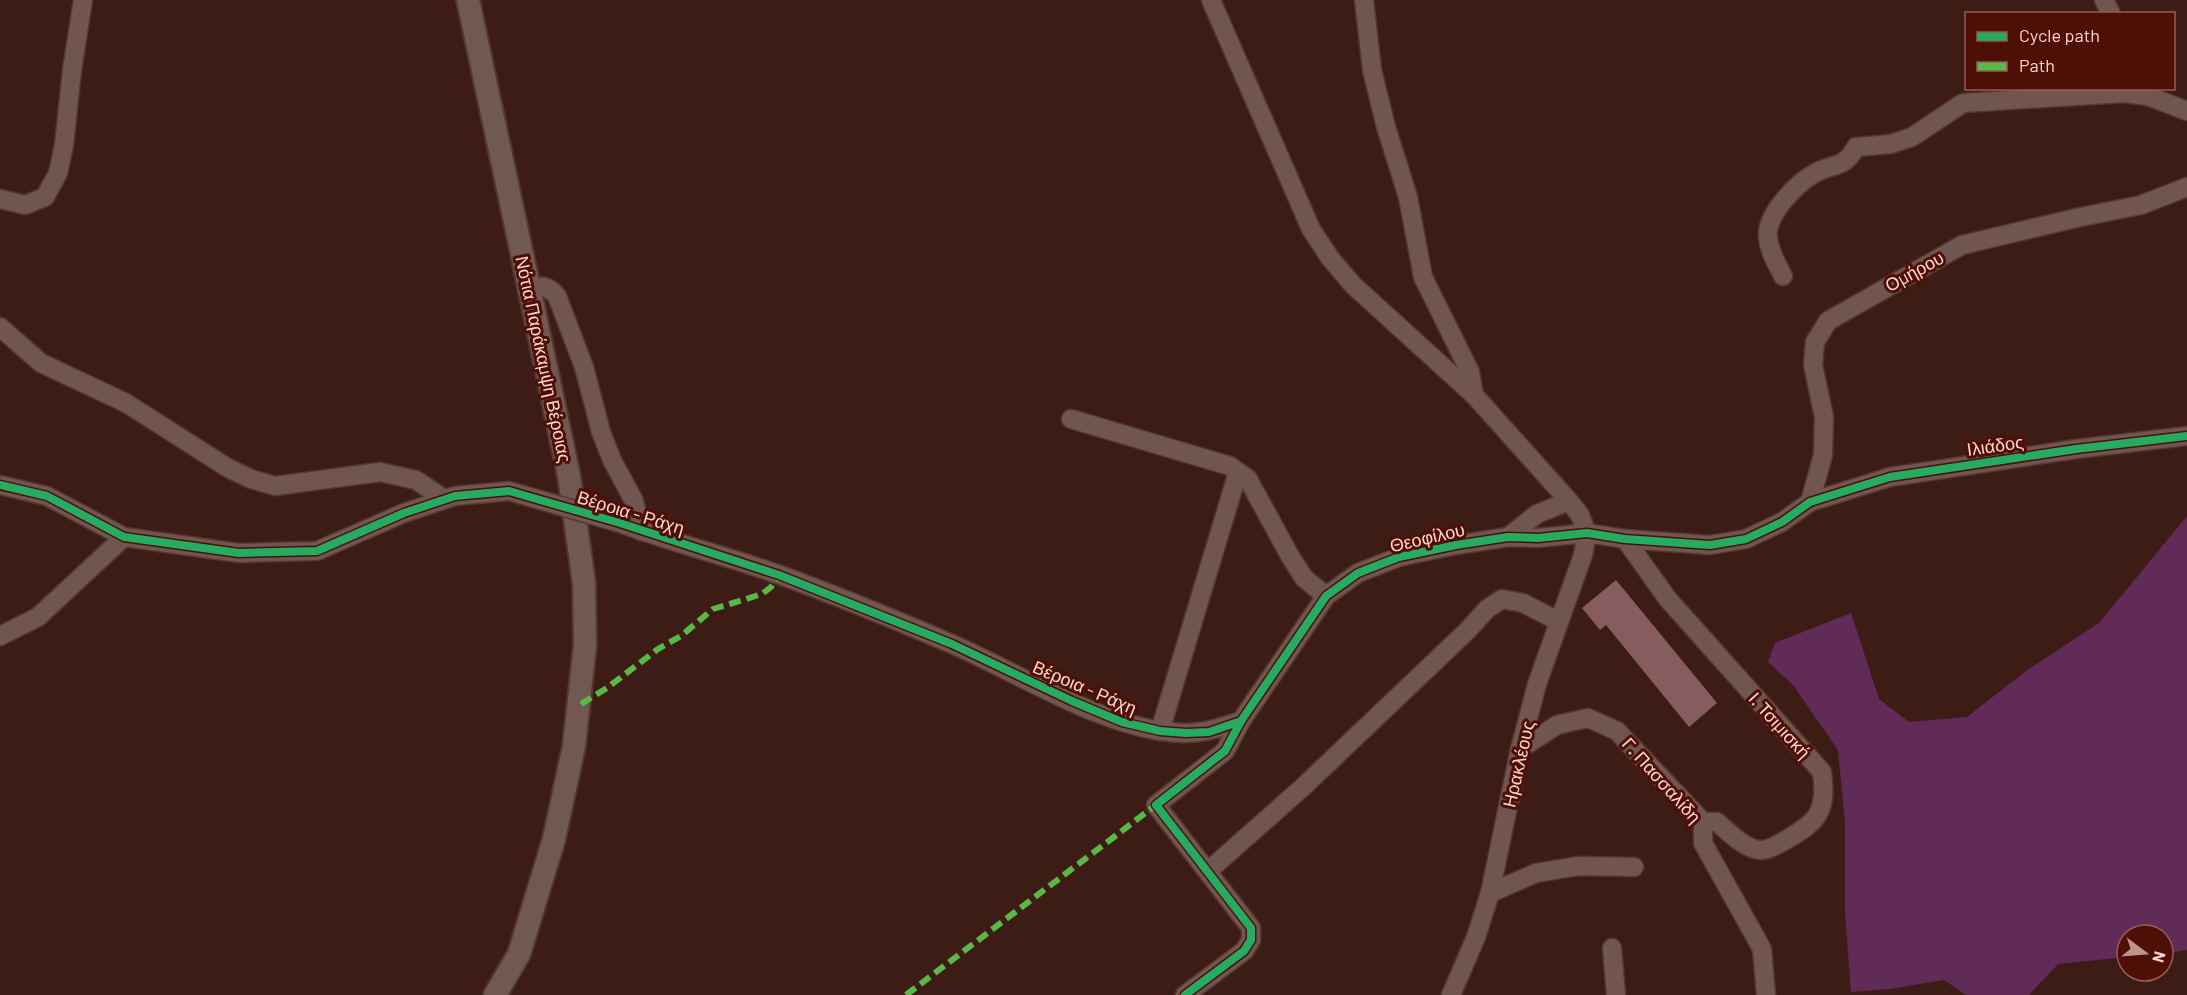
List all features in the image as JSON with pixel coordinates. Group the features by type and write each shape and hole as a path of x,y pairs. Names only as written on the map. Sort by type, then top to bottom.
{"main road":[{"name":"Νότια Παράκαμψη Βέροιας","path":"468,0 569,476 584,583 585,645 574,746 554,839 519,954 495,995"}],"street":[{"path":"0,199 25,205 45,197 58,173 64,145 72,70 83,0"},
{"path":"1211,0 1311,229 1330,258 1353,285 1474,395 1569,501 1580,515 1587,533"},
{"path":"1364,0 1372,70 1386,127 1408,197 1423,277 1470,372 1474,395"},
{"path":"1783,276 1767,236 1771,220 1780,202 1814,173 1848,160 1856,147 1891,144 1912,137 1963,103 2147,92 2187,111"},
{"name":"Ομήρου","path":"1810,502 1823,455 1824,417 1813,365 1815,342 1828,321 1962,244 2141,205 2187,187"},
{"path":"528,289 541,285 549,288 557,296 584,368 601,432 612,460 634,501 641,531"},
{"path":"0,327 41,363 126,403 228,468 251,479 275,486 380,472 416,480 444,499"},
{"path":"1071,419 1230,466 1248,479 1304,578 1326,596"},
{"name":"Ιλιάδος","path":"1810,502 1890,477 2076,449 2187,436"},
{"path":"1160,731 1238,472"},
{"name":"Βέροια - Ράχη","path":"0,485 47,496 124,537 239,553 317,551 404,513 444,499 509,491 620,523 779,575 952,644 1122,722 1160,731 1186,733 1209,732 1241,721"},
{"name":"Θεοφίλου","path":"1508,537 1537,514 1569,501"},
{"name":"Θεοφίλου","path":"1208,871 1156,805 1225,751 1241,721 1326,596 1358,573 1399,557 1508,537 1538,538 1587,533 1625,539 1710,545 1746,539 1782,522 1810,502"},
{"name":"Ηρακλέους","path":"1450,995 1476,937 1490,892 1520,749 1537,684 1583,555 1587,533"},
{"path":"0,636 38,617 124,537"},
{"name":"Ι. Τσιμισκή","path":"1625,539 1667,598 1822,772 1825,794 1821,811 1808,827 1773,848 1759,850 1747,845 1717,822 1703,822"},
{"path":"1185,995 1244,951 1251,940 1251,928 1208,871 1320,771 1468,630 1487,609 1502,599 1523,603 1558,621"},
{"name":"Γ. Πασσαλίδη","path":"1520,749 1557,725 1588,718 1617,731 1703,822 1703,843 1762,949 1766,995"},
{"path":"1490,892 1536,873 1578,866 1634,867"},
{"path":"1612,948 1616,995"}],"shaded area":[{"path":"2187,516 2187,950 2175,952 2175,923 2115,923 2115,958 2058,964 2029,995 1966,995 1944,980 1889,989 1851,992 1845,914 1845,822 1838,750 1793,685 1768,662 1775,643 1851,613 1879,699 1909,722 1967,717 2026,671 2099,623"}],"building":[{"path":"1616,580 1717,703 1689,727 1606,625 1600,630 1582,608"}],"marked path":[{"path":"581,704 607,688 658,649 681,636 713,609 762,594 771,587 779,575"},
{"path":"906,995 1156,805"}],"cycle path":[{"path":"1185,995 1244,951 1251,940 1251,928 1156,805 1225,751 1241,721 1326,596 1358,573 1399,557 1508,537 1538,538 1587,533 1625,539 1710,545 1746,539 1782,522 1810,502 1890,477 2076,449 2187,436"},
{"path":"0,485 47,496 124,537 239,553 317,551 404,513 455,496 509,491 620,523 779,575 952,644 1122,722 1160,731 1186,733 1209,732 1241,721"}]}
